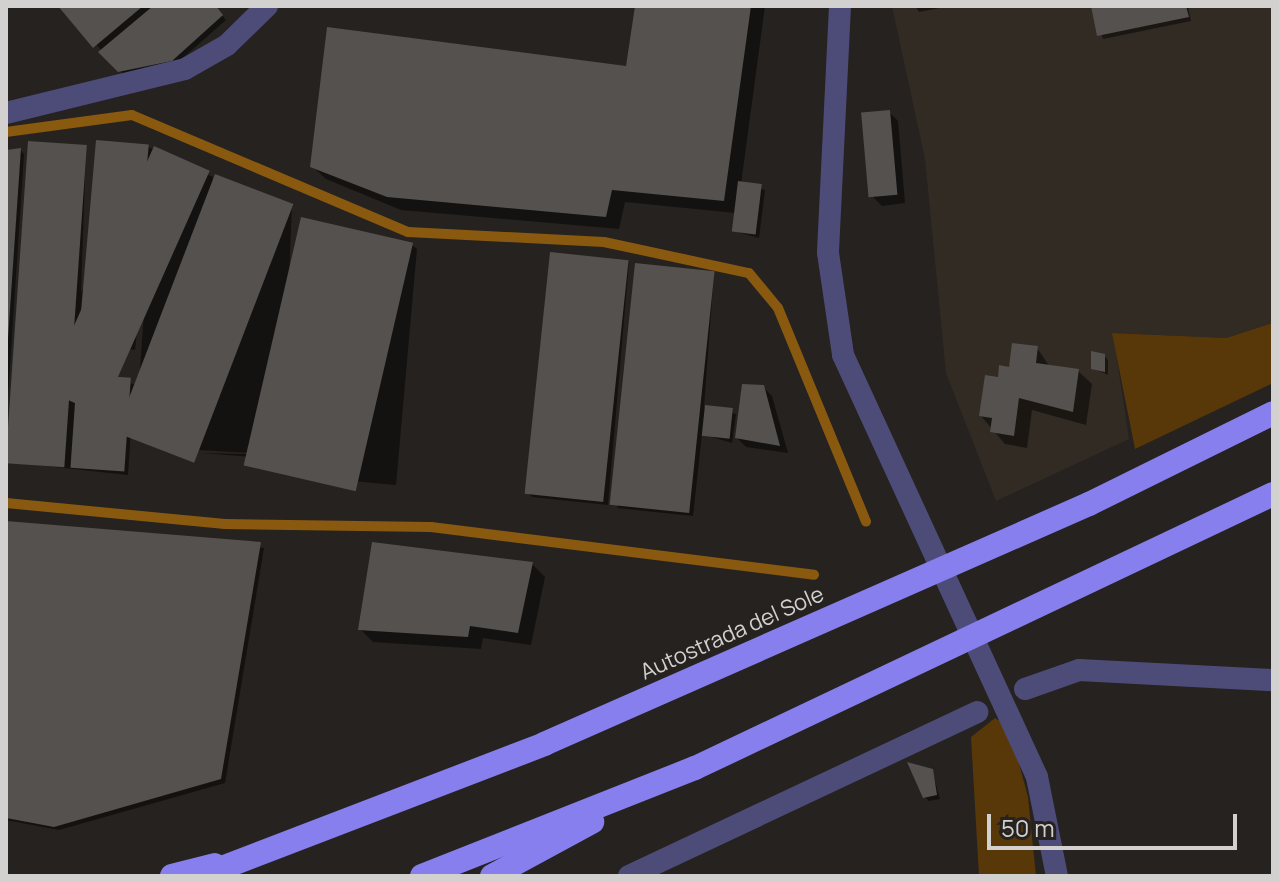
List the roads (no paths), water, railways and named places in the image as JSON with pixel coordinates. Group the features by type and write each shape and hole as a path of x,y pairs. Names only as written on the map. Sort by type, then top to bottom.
{"highway":[{"name":"Autostrada del Sole","path":"201,876 558,738 1089,504 1273,413"},
{"path":"492,876 695,768 1273,494"},
{"path":"422,876 695,768"},
{"path":"172,876 275,849"}],"street":[{"path":"6,113 185,69 227,45 267,6"},
{"path":"840,6 828,253 843,355 1015,724 1051,827 1057,876"},
{"path":"1025,689 1079,670 1273,680"},
{"path":"629,876 977,712"}],"waterway":[{"path":"6,132 132,115 408,232 604,242 749,273 778,308 866,522"},
{"path":"6,503 225,524 431,527 814,575"}]}
